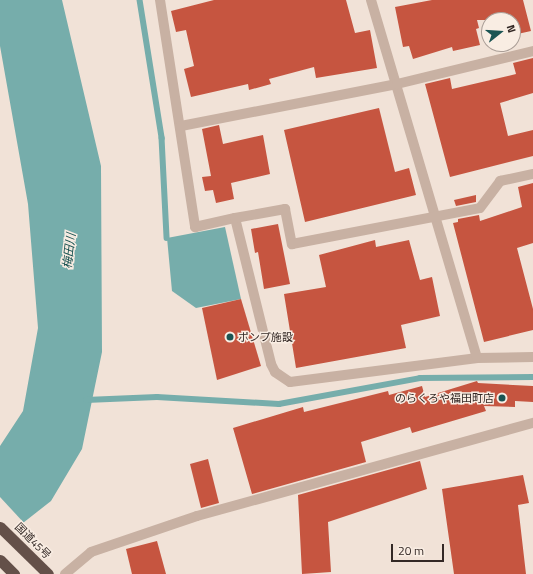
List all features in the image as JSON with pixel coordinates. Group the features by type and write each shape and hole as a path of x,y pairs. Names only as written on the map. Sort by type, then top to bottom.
{"highway":[{"name":"国道45号","path":"0,527 44,570"},
{"path":"0,560 14,574"}],"street":[{"path":"160,0 181,126 195,227 285,209 292,244 437,218 480,208 500,181 533,174"},
{"path":"371,0 437,218 477,358"},
{"path":"181,126 397,84 533,51"},
{"path":"235,218 271,364 276,372 290,382 477,358 533,357"},
{"path":"65,574 91,552 197,516 533,423"}],"water":[{"name":"梅田川","path":"0,0 62,0 101,166 102,352 82,449 51,501 0,541 0,446 23,411 38,328 28,204 0,46"},
{"path":"225,227 241,299 196,308 172,291 167,238"}],"pier":[{"path":"0,497 25,524 0,543"}],"building":[{"path":"214,0 346,0 355,33 370,30 377,68 316,78 314,67 269,79 271,84 249,90 248,84 191,97 184,69 194,66 186,30 176,32 171,11"},
{"path":"432,0 523,0 531,31 521,33 521,12 481,12 481,20 477,20 479,28 476,29 480,45 453,51 452,47 413,59 409,46 403,47 395,7"},
{"path":"533,58 533,93 500,103 508,136 533,130 533,156 450,177 425,84 450,78 452,89 516,74 513,63"},
{"path":"379,108 395,172 409,168 416,195 305,222 284,130"},
{"path":"219,125 223,144 263,135 270,174 231,183 234,199 216,203 213,190 205,191 202,177 211,176 202,129"},
{"path":"533,183 533,243 517,248 533,309 533,330 484,342 453,223 458,222 458,219 479,215 480,221 522,207 518,187"},
{"path":"476,195 476,202 456,206 454,200"},
{"path":"278,224 290,284 264,289 258,252 255,253 251,229"},
{"path":"375,240 376,247 409,240 420,280 432,277 440,316 401,325 406,348 296,368 284,294 326,287 319,255"},
{"name":"ポンプ施設","path":"241,299 261,366 217,380 202,308"},
{"path":"477,381 478,383 533,386 533,402 515,401 515,407 484,406 486,411 412,433 410,427 361,442 366,462 252,494 233,428 303,407 304,412 388,391 389,395 422,386 425,397"},
{"path":"208,459 219,503 201,508 190,464"},
{"path":"420,461 427,489 328,522 331,572 302,574 298,495"},
{"path":"523,475 529,503 518,505 526,574 454,574 442,489"},
{"path":"157,541 166,574 132,574 126,549"}],"waterway":[{"path":"140,0 162,138 167,238"},
{"path":"86,400 157,397 279,404 420,378 533,377"}],"place":[{"name":"ポンプ施設","path":"230,337"},
{"name":"のらくろや福田町店","path":"502,398"}]}
